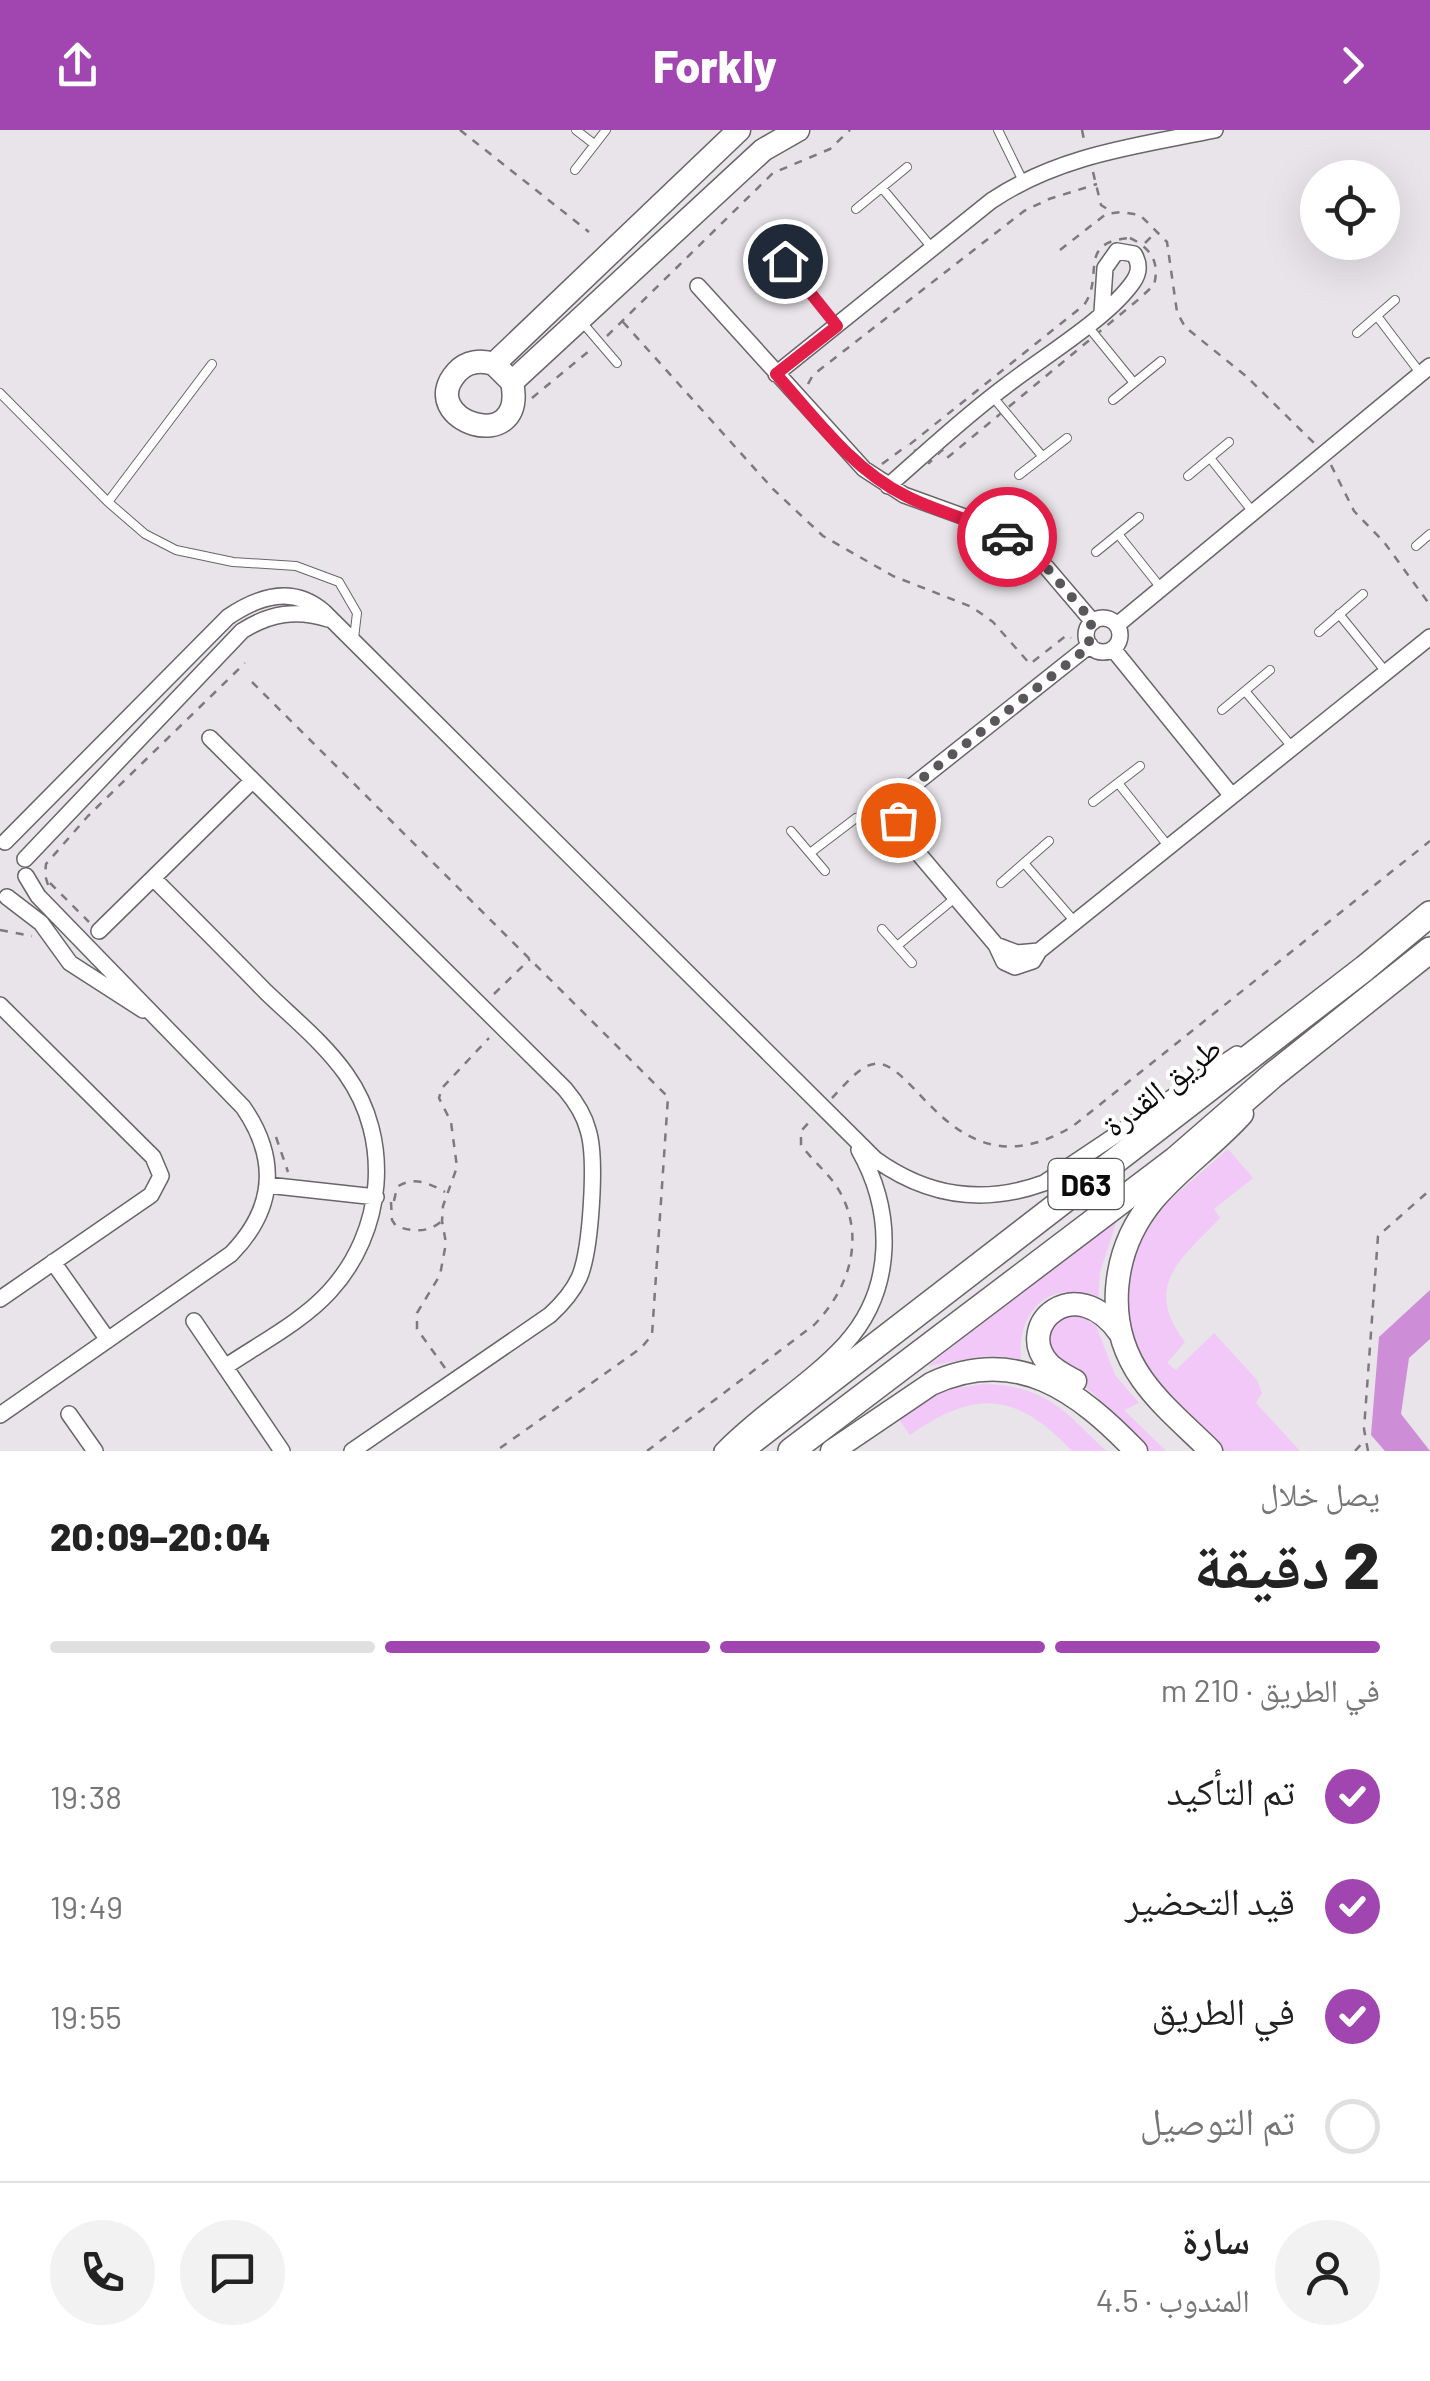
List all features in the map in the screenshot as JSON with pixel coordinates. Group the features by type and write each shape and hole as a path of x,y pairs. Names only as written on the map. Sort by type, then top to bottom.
{"main road":[{"name":"طريق القدرة","path":"739,1451 1430,914"},
{"name":"طريق القدرة","path":"791,1451 1175,1160 1273,1074 1430,950"}],"street":[{"path":"494,364 739,130"},
{"path":"776,374 991,200 1024,181 1088,155 1158,136 1215,130"},
{"path":"519,376 494,364 474,362 457,372 449,399 458,417 475,426 503,419 513,402 519,376 784,133"},
{"path":"888,486 992,396 1102,312 1120,298 1136,279 1139,269 1134,254 1118,251 1108,260 1102,312"},
{"path":"698,286 853,459 888,486 920,503 982,524 1021,546 1047,568 1093,622"},
{"path":"1116,625 1426,370"},
{"path":"0,1415 231,1254 256,1224 268,1185 263,1144 255,1124 243,1107 38,896 17,848 2,841 218,627 241,608 264,598 292,595 317,606 876,1159 913,1182 956,1195 1001,1195 1023,1190 1064,1172 1230,1057 1260,1049"},
{"path":"24,859 242,631 278,614 304,613 329,619"},
{"path":"1084,644 1098,652 1113,649 1120,638 1116,625 1105,618 1093,622 1084,644 906,791 894,795 886,812 888,823 956,897 996,945 1004,962 1015,967 1028,965 1075,922 1430,638"},
{"path":"1113,649 1232,796"},
{"path":"210,738 565,1088 588,1127 593,1157 586,1253 579,1278 559,1308 352,1451"},
{"path":"99,931 252,780"},
{"path":"902,834 898,812 906,791"},
{"path":"3,898 16,892 26,876"},
{"path":"154,878 348,1076 372,1131 377,1170 375,1198 362,1242 333,1288 320,1301 225,1368"},
{"path":"3,898 43,926 70,963 151,1014"},
{"path":"70,963 87,945"},
{"path":"0,1299 151,1195 160,1183 160,1169 152,1156 4,1014"},
{"path":"1212,1451 1144,1382 1120,1332 1117,1284 1124,1252 1137,1223 1168,1185 1225,1132 1273,1074"},
{"path":"722,1451 843,1346 863,1320 877,1290 886,1242 882,1209 869,1167 847,1129"},
{"path":"268,1185 375,1198"},
{"path":"54,1262 108,1340"},
{"path":"1106,1420 1104,1408 1093,1394 1048,1363 1040,1348 1040,1332 1054,1311 1077,1302 1106,1315 1120,1332"},
{"path":"194,1321 282,1451"},
{"path":"832,1451 932,1384 981,1371 1016,1372 1050,1382 1081,1399 1136,1451"},
{"path":"69,1414 95,1451"}],"lane":[{"path":"576,130 594,144"},
{"path":"575,170 606,130"},
{"path":"998,130 1024,181"},
{"path":"856,209 906,168"},
{"path":"882,188 933,249"},
{"path":"758,282 811,240"},
{"path":"785,261 837,326"},
{"path":"1357,332 1394,300"},
{"path":"1377,316 1426,370"},
{"path":"581,321 618,363"},
{"path":"1086,324 1134,383"},
{"path":"1112,400 1161,361"},
{"path":"108,502 212,364"},
{"path":"0,393 145,534 176,550 232,562 296,566 339,582 357,612 353,643"},
{"path":"992,396 1043,457"},
{"path":"1020,476 1067,438"},
{"path":"1188,476 1229,442"},
{"path":"1210,458 1254,512"},
{"path":"1096,552 1140,517"},
{"path":"1118,534 1161,588"},
{"path":"1416,546 1430,534"},
{"path":"1318,632 1362,594"},
{"path":"1339,614 1386,672"},
{"path":"1222,710 1270,670"},
{"path":"1245,691 1293,748"},
{"path":"1094,802 1140,766"},
{"path":"1118,783 1169,847"},
{"path":"810,853 856,818 886,812"},
{"path":"791,831 825,871"},
{"path":"1001,882 1049,841"},
{"path":"1024,864 1075,922"},
{"path":"897,946 956,897"},
{"path":"882,929 912,963"}],"path":[{"path":"460,130 589,232"},
{"path":"530,408 532,398 623,322 773,173 830,149 850,130"},
{"path":"1082,130 1101,205 1114,212"},
{"path":"808,390 813,376 1024,211 1097,184"},
{"path":"1060,250 1114,212 1140,215 1158,230 1166,242 1177,312 1184,327 1246,376 1324,454 1354,511 1384,542 1430,605"},
{"path":"1134,254 1158,230"},
{"path":"623,322 772,489 823,536 893,576 972,606 994,622 1030,664 1067,636 1084,644"},
{"path":"519,376 532,398"},
{"path":"879,465 909,444"},
{"path":"99,931 50,883 44,874 46,864 88,816 245,663"},
{"path":"647,1451 814,1325 845,1283 853,1250 846,1204 839,1189 800,1140 804,1127 862,1070 880,1063 894,1070 943,1120 966,1136 1007,1146 1048,1139 1073,1126 1430,841"},
{"path":"50,883 44,892 59,911 56,914"},
{"path":"0,930 27,937 43,926"},
{"path":"482,1006 530,959"},
{"path":"454,1381 417,1329 418,1313 440,1274 446,1242 442,1222 446,1192 458,1167 451,1122 438,1098 442,1088 500,1025"},
{"path":"442,1222 417,1231 396,1226 392,1220 393,1202 397,1188 410,1180 429,1183 446,1192"},
{"path":"1368,1451 1364,1441 1378,1236 1430,1190"},
{"path":"375,1198 393,1202"},
{"path":"1355,1451 1364,1441"}],"shaded area":[{"path":"1228,1149 1253,1178 1214,1209 1220,1218 1180,1260 1172,1274 1167,1304 1185,1342 1167,1363 1176,1370 1214,1333 1257,1380 1262,1393 1256,1403 1300,1451 1221,1451 1160,1393 1126,1326 1130,1257 1155,1213"},
{"path":"1118,1217 1100,1272 1098,1300 1065,1292 1040,1302 1024,1326 1021,1359 984,1356 928,1366"},
{"path":"1067,1312 1089,1318 1096,1326 1115,1375 1139,1403 1124,1410 1166,1451 1150,1451 1093,1393 1061,1370 1044,1335"},
{"path":"983,1384 1039,1395 1065,1412 1106,1451 1072,1451 1032,1417 995,1404 955,1410 910,1435 898,1418 946,1390"}],"building":[{"path":"1430,1290 1430,1339 1409,1358 1401,1414 1430,1451 1385,1451 1371,1435 1379,1337"}],"way so far":[{"path":"898,820 899,804 906,791 1090,646 1086,636 1093,622 1033,554 1007,537"}],"route":[{"path":"785,261 837,326 776,374 853,459 876,478 920,503 973,520 1007,537"}]}
